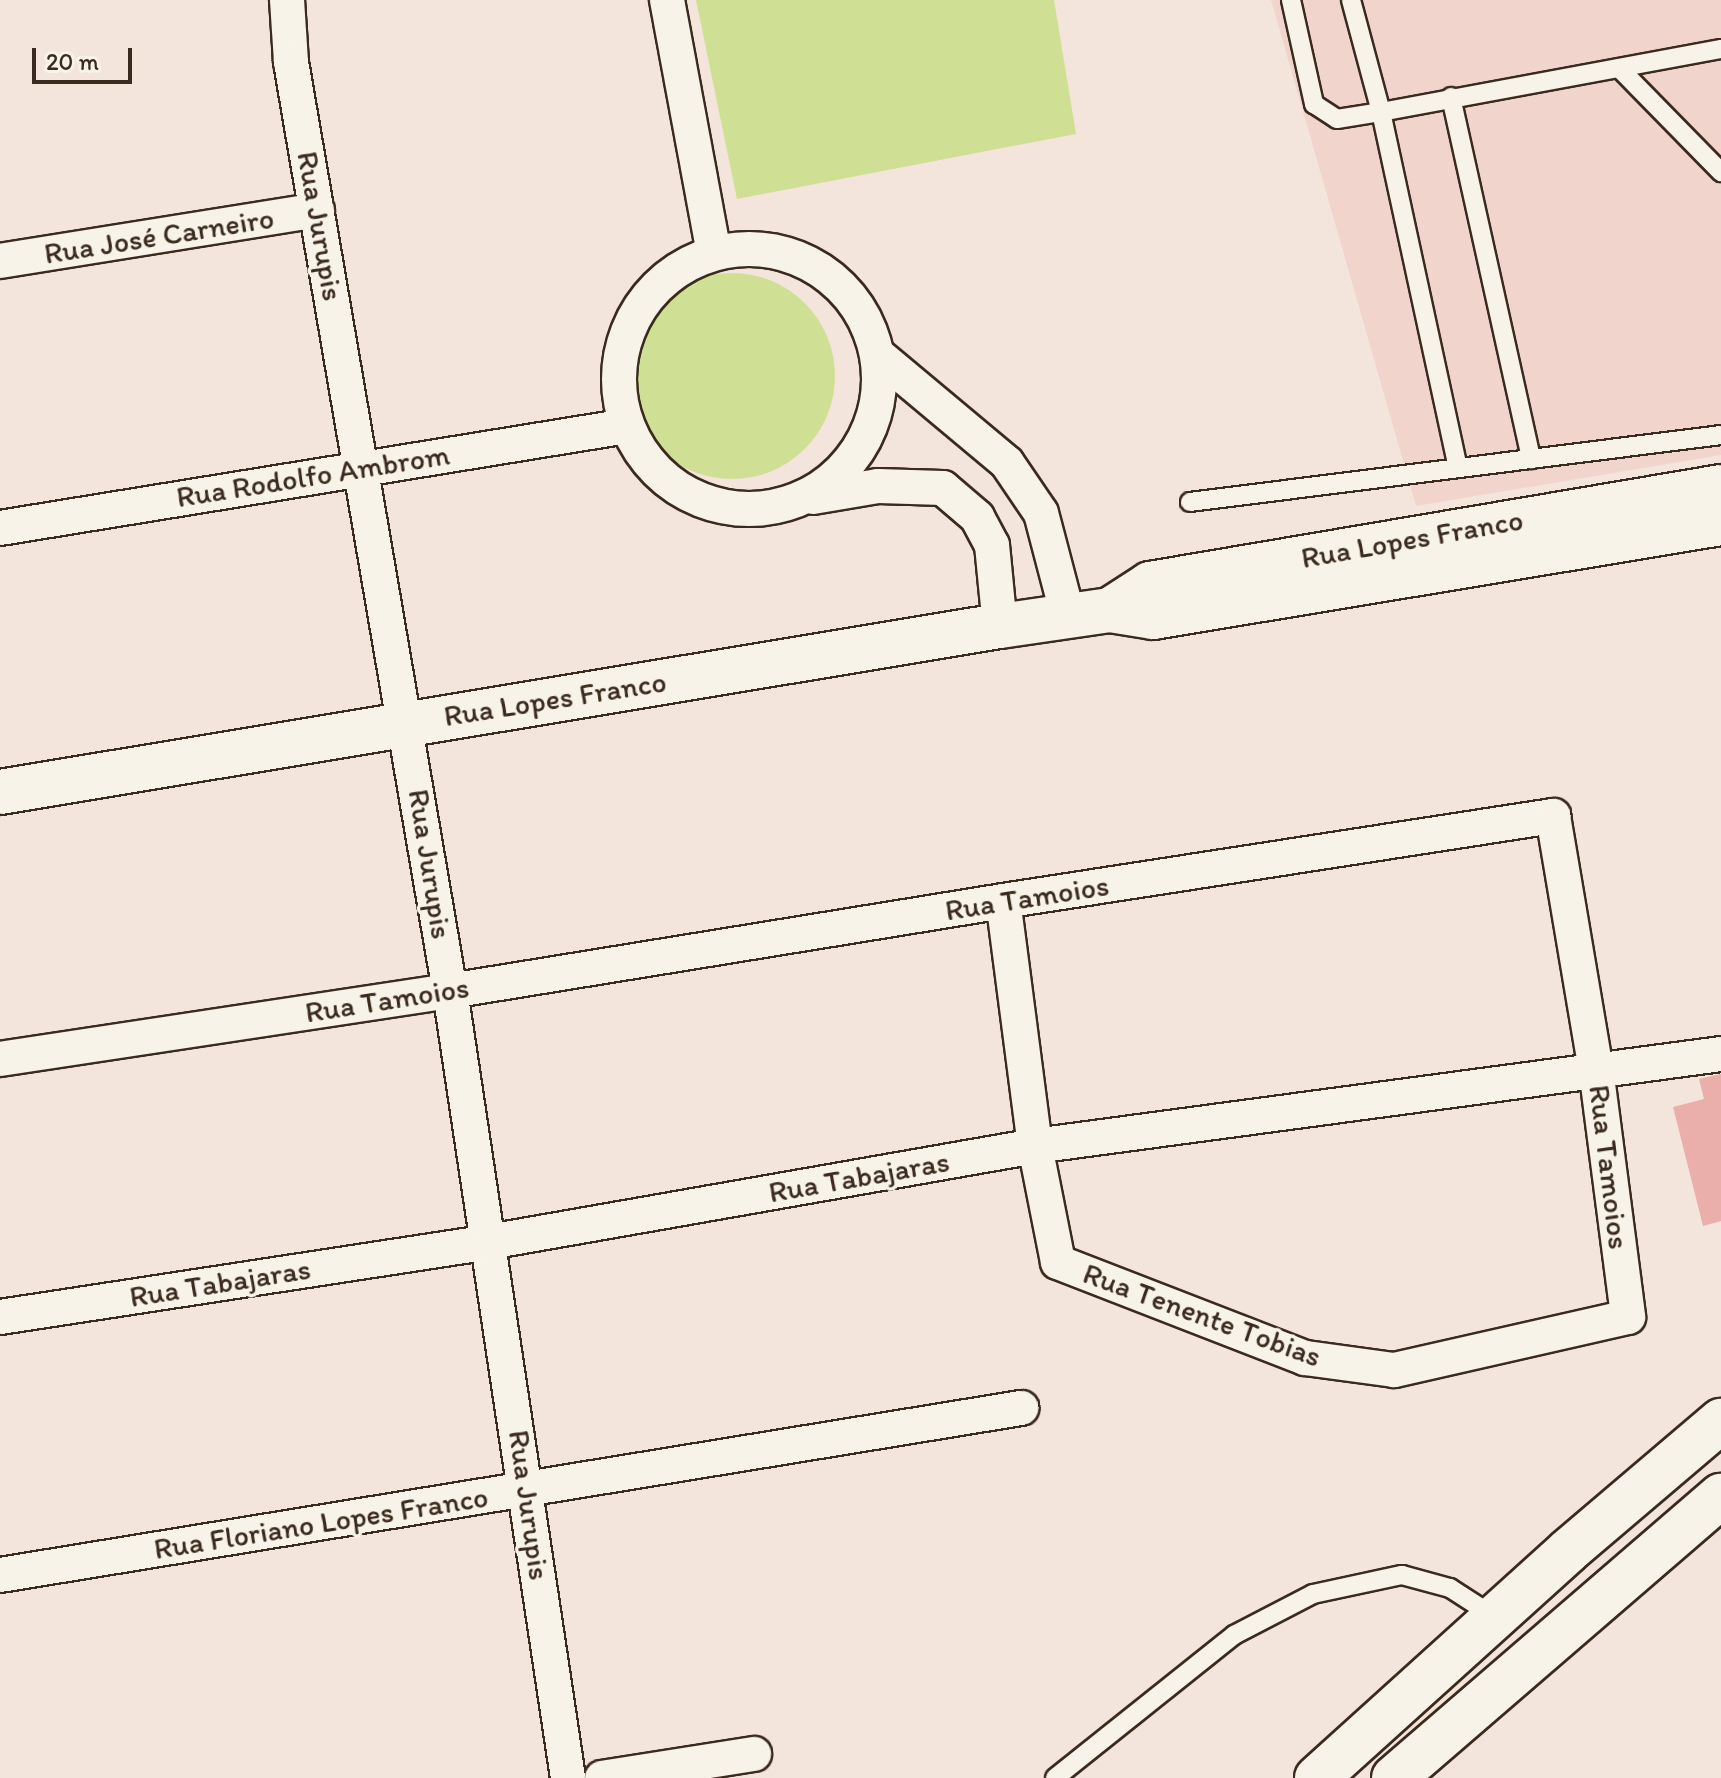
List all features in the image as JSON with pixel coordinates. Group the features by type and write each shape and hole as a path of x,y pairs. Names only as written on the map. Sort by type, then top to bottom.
{"main road":[{"name":"Rua Lopes Franco","path":"1089,613 1150,584 1721,487"},
{"name":"Rua Lopes Franco","path":"0,792 1000,626 1089,613 1153,617 1721,523"},
{"path":"1317,1778 1495,1617 1721,1421"},
{"path":"1394,1778 1721,1496"}],"street":[{"name":"Rua Jurupis","path":"287,0 291,62 407,723 450,991 568,1778"},
{"path":"667,0 714,253"},
{"name":"Rua José Carneiro","path":"0,261 317,210"},
{"path":"805,498 840,474 866,439 879,398 878,355 863,315 836,281 811,265 799,258 757,248 714,253 675,271 644,302 637,314 625,340 619,384 627,426 649,463 681,491 721,508 764,510 805,498 878,486 943,488 977,517 992,545 1000,626"},
{"path":"878,355 1007,463 1041,513 1089,613"},
{"name":"Rua Rodolfo Ambrom","path":"0,528 627,426"},
{"name":"Rua Tamoios","path":"0,1059 1553,816 1596,1069 1628,1317"},
{"path":"1003,901 1035,1146"},
{"name":"Rua Tabajaras","path":"0,1317 489,1242 1035,1146 1721,1054"},
{"name":"Rua Tenente Tobias","path":"1035,1146 1058,1262 1305,1358 1394,1370 1628,1317"},
{"name":"Rua Floriano Lopes Franco","path":"0,1575 1021,1408"},
{"path":"602,1778 754,1754"}],"lane":[{"path":"1291,0 1314,104 1337,119 1721,49"},
{"path":"1351,0 1381,112 1458,468"},
{"path":"1619,68 1721,172"},
{"path":"1451,97 1531,459"},
{"path":"1190,502 1721,435"},
{"path":"1055,1778 1234,1635 1313,1594 1402,1575 1450,1588 1495,1617"}],"shaded area":[{"path":"1271,0 1721,0 1721,455 1416,506"}],"green space":[{"path":"696,0 1054,0 1076,134 737,199"},
{"path":"732,273 772,281 805,303 827,336 835,376 827,416 805,449 772,471 732,479 692,471 659,449 637,416 629,376 637,336 659,303 692,281"}],"building":[{"path":"1721,1074 1721,1221 1703,1226 1673,1107 1704,1099 1699,1079"}]}
